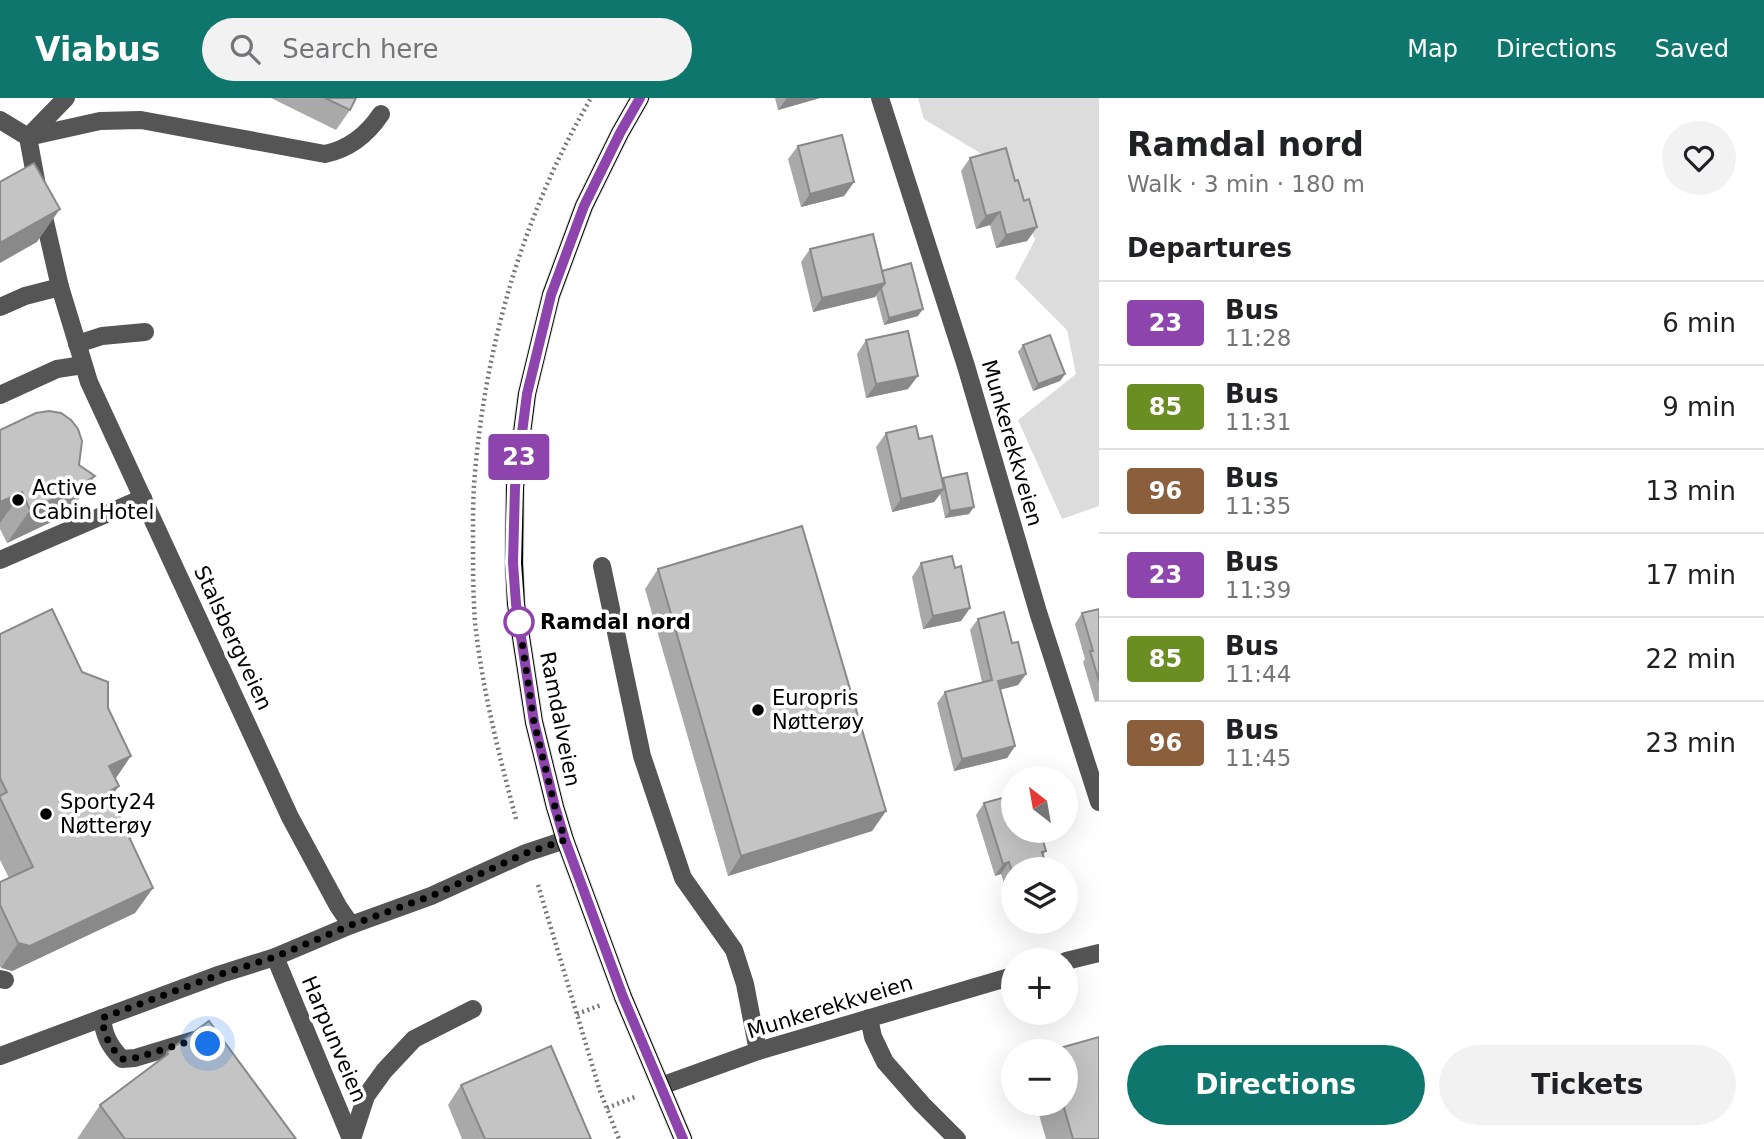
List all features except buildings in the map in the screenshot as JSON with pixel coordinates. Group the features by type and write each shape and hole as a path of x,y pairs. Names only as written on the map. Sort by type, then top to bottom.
{"main road":[{"name":"Ramdalveien","path":"640,98 584,206 551,295 527,394 515,487 513,563 516,604 534,722 555,807 623,997 683,1139"}],"street":[{"path":"28,137 66,98"},
{"name":"Munkerekkveien","path":"880,98 966,366 1038,612 1099,802"},
{"path":"0,120 28,137 100,121 141,120 324,154 340,151 353,143 373,127 381,114"},
{"name":"Stalsbergveien","path":"28,137 60,287 89,382 290,817 351,925"},
{"path":"0,307 25,296 60,287"},
{"path":"77,344 102,336 145,332"},
{"path":"0,396 57,369 83,365"},
{"path":"0,560 143,498"},
{"path":"603,566 642,756 683,878 734,950 746,984 758,1051"},
{"path":"4,1051 275,957 351,925 431,896 526,853 565,840"},
{"path":"1078,958 1099,953"},
{"name":"Harpunveien","path":"275,957 351,1139"},
{"name":"Munkerekkveien","path":"661,1086 758,1051 1001,980"},
{"path":"351,1139 366,1096 384,1071 415,1039 473,1009"},
{"path":"102,1018 104,1033 111,1048 122,1059 135,1058 194,1040 212,1046"},
{"path":"869,1018 873,1037 885,1062 957,1139"}],"path":[{"path":"538,886 600,1091 619,1139"},
{"path":"577,1014 601,1005"},
{"path":"607,1108 661,1086"}],"shaded area":[{"path":"918,98 1099,98 1099,506 1062,519 1018,420 1076,374 1067,330 1015,278 1035,240 1008,170 924,119"}],"bus line":[{"name":"23","path":"640,98 584,206 551,295 527,394 515,487 513,563 516,604 534,722 555,807 623,997 683,1139"}],"place":[{"name":"Active Cabin Hotel","path":"18,500"},
{"name":"Ramdal nord","path":"519,622"},
{"name":"Europris Nøtterøy","path":"758,710"},
{"name":"Sporty24 Nøtterøy","path":"46,814"}],"route":[{"path":"208,1044 194,1040 135,1058 122,1059 111,1048 104,1033 102,1018 275,957 351,925 431,896 526,853 565,840 534,722 519,622"}]}
